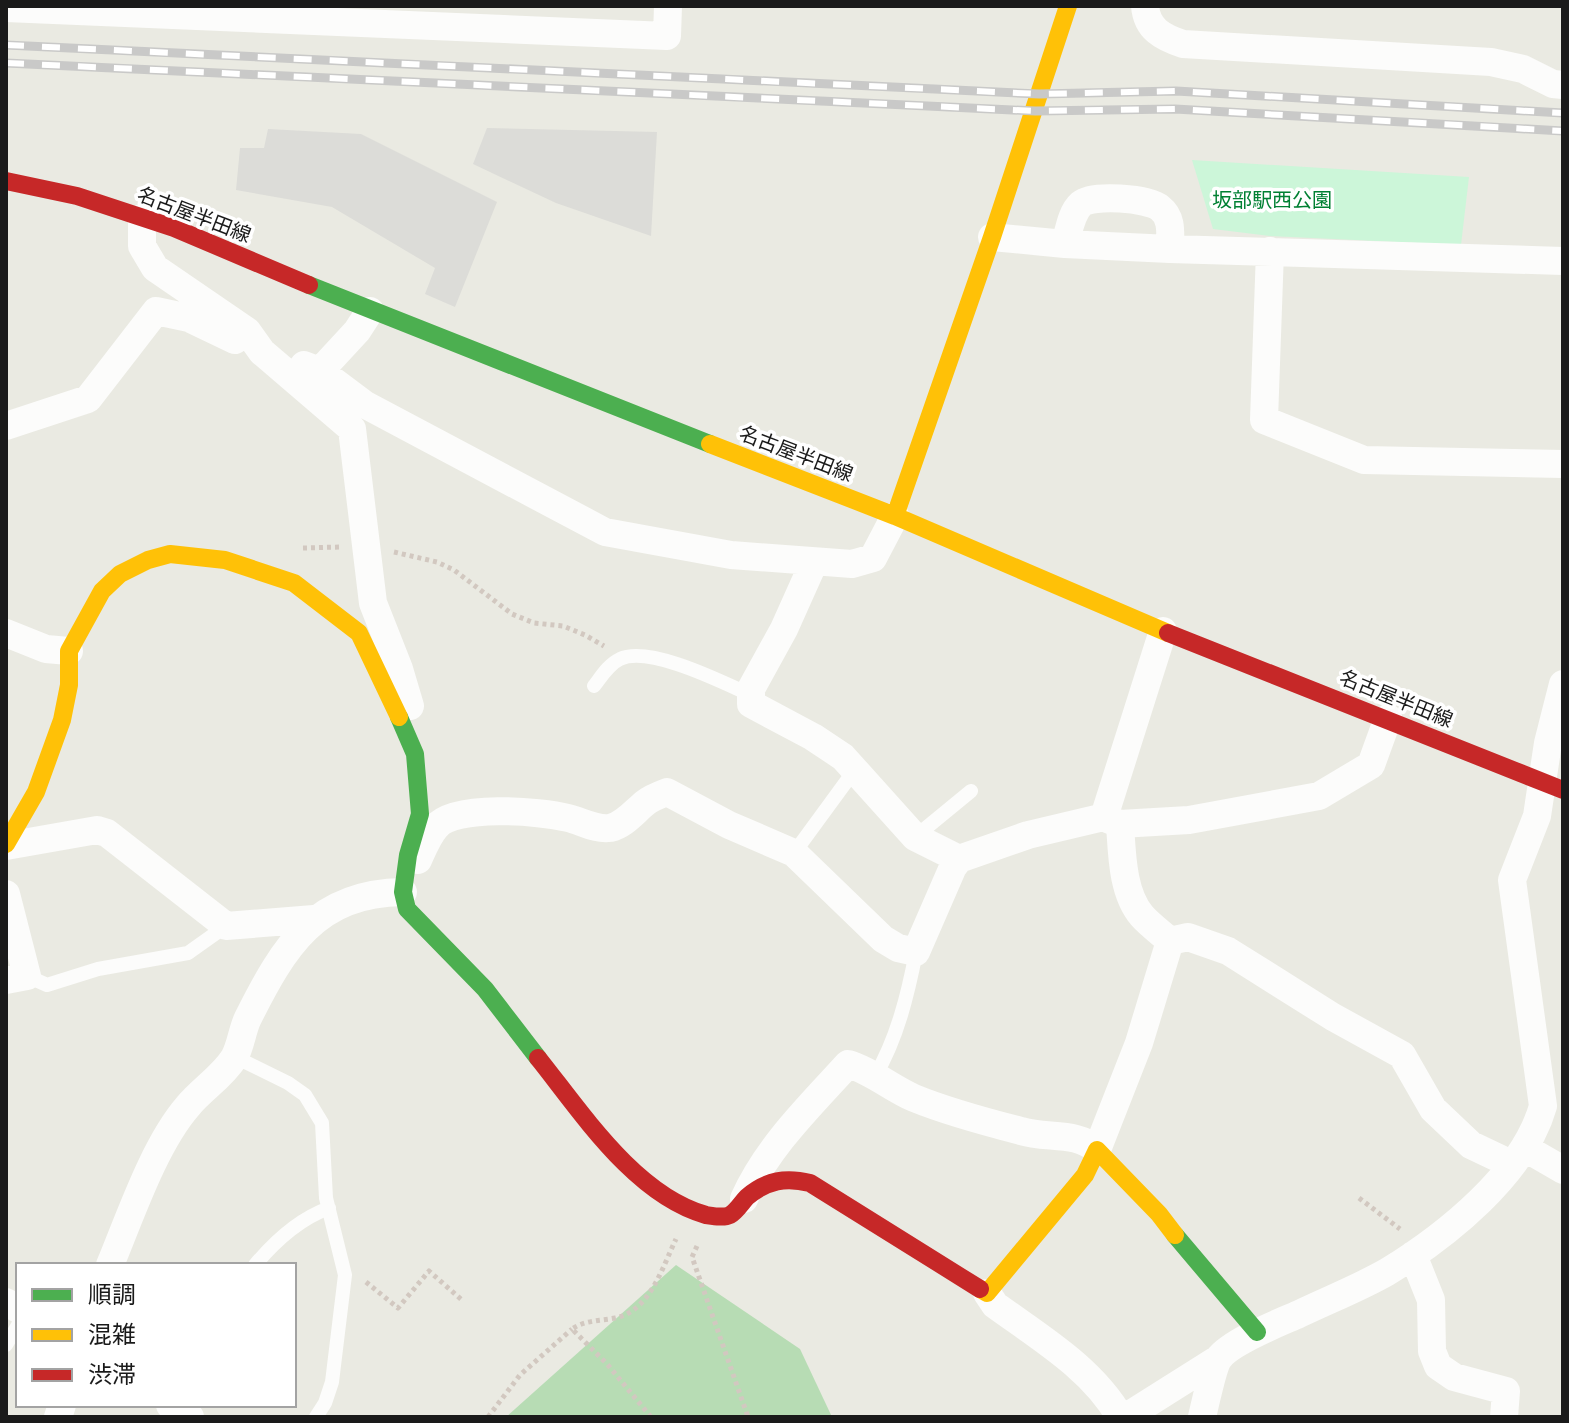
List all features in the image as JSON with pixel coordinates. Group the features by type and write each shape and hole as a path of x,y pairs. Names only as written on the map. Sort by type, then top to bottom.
{"street":[{"path":"6,8 667,36 668,6"},
{"path":"6,426 88,399 156,311 189,318 262,352 320,371 364,404 605,532 731,555 852,564 873,558 895,516 1068,6"},
{"path":"1145,6 1146,17 1156,32 1183,44 1491,62 1523,69 1553,84 1563,85"},
{"name":"名古屋半田線","path":"6,181 77,196 174,228 370,311 895,516 1163,631 1388,718 1552,786"},
{"path":"1065,244 1074,213 1079,205 1090,198 1148,201 1161,208 1170,222 1170,249"},
{"path":"142,218 142,246 155,268 247,331 262,352 352,429 373,603 410,707 420,814 408,855 404,886 407,909 415,920 485,989 627,1165 648,1185 688,1209 711,1216 730,1215 743,1201 779,1177 810,1183 987,1293 995,1305 1067,1358 1109,1398 1120,1417"},
{"path":"992,237 1170,249 1563,261"},
{"path":"1270,251 1264,420 1364,460 1563,464"},
{"path":"320,371 357,331 370,311"},
{"path":"6,845 36,792 62,720 69,685 69,651 102,591 120,574 148,560 170,554 225,560 294,583 359,633 415,754"},
{"path":"814,562 784,629 751,689 751,704 843,757 915,837 959,859"},
{"path":"1163,631 1112,821 1133,902 1142,916 1170,941"},
{"path":"6,633 46,649 69,651"},
{"path":"1126,1417 1257,1332 1385,1273 1418,1251 1485,1196 1518,1156 1537,1126 1543,1106 1512,880 1552,786 1548,743 1563,684"},
{"path":"111,1263 167,1137 187,1106 214,1082 235,1057 247,1020 277,967 314,919 349,900 404,886 436,825 452,816 476,812 525,812 565,817 599,828 611,828 623,822 647,801 667,792 729,825 794,853 883,939 898,948 916,952 959,859 1028,835 1112,821 1189,820 1319,796 1371,765 1388,718"},
{"path":"6,845 87,831 107,833 226,926 314,919"},
{"path":"6,894 16,978"},
{"path":"1170,941 1188,937 1228,951 1333,1017 1402,1055 1433,1109 1471,1145 1563,1170"},
{"path":"987,1293 1085,1175 1139,1043 1170,941"},
{"path":"743,1201 754,1176 789,1129 848,1064 916,1099 1023,1132 1087,1141 1159,1214 1199,1266 1257,1332"},
{"path":"1418,1251 1431,1300 1432,1351 1438,1366 1454,1377 1506,1391 1504,1417"},
{"path":"1202,1417 1218,1359"}],"lane":[{"path":"594,686 621,658 641,656 703,674 751,695"},
{"path":"794,853 854,771"},
{"path":"915,837 971,791"},
{"path":"16,978 47,985 98,969 188,953 226,926"},
{"path":"875,1076 902,1012 916,952"},
{"path":"235,1057 288,1083 305,1095 322,1123 329,1208 345,1275 332,1382 316,1417"},
{"path":"257,1263 275,1241 329,1208"}],"path":[{"path":"290,549 366,548 437,562 454,570 512,614 534,623 563,626 585,635 621,658"},
{"path":"1359,1198 1418,1251"},
{"path":"488,1417 520,1375 572,1329 581,1323 627,1316 643,1301 651,1292 688,1209"},
{"path":"711,1216 692,1257 748,1417"},
{"path":"344,1268 351,1269 398,1308 429,1271 463,1301"},
{"path":"572,1329 607,1364 651,1417"}],"green space":[{"name":"坂部駅西公園","path":"1192,160 1469,177 1461,245 1270,236 1213,229"},
{"path":"676,1265 800,1349 832,1417 506,1417"}],"shaded area":[{"path":"487,128 657,132 651,236 556,203 473,164"},
{"path":"268,129 361,134 497,202 455,307 425,294 435,268 332,207 236,190 240,148 264,148"}],"railway":[{"path":"6,45 1039,94 1176,91 1563,113"},
{"path":"6,63 1035,111 1175,109 1563,131"}],"traffic: fast":[{"path":"309,285 710,444"},
{"path":"399,717 415,754 420,814 408,855 403,892 407,909 485,989 538,1058"},
{"path":"1175,1235 1257,1332"}],"traffic: slow":[{"path":"895,516 1068,6"},
{"path":"710,444 895,516 1168,633"},
{"path":"6,844 36,792 62,720 69,685 69,651 102,591 120,574 148,560 170,554 225,560 294,583 359,633 399,717"},
{"path":"980,1289 987,1293 1085,1175 1097,1150 1159,1214 1175,1235"}],"traffic: jam":[{"path":"6,181 77,196 174,228 309,285"},
{"path":"1168,633 1563,790"},
{"path":"538,1058 612,1150 656,1190 680,1205 706,1215 725,1216 733,1213 754,1191 769,1184 785,1180 810,1183 980,1289"}]}
